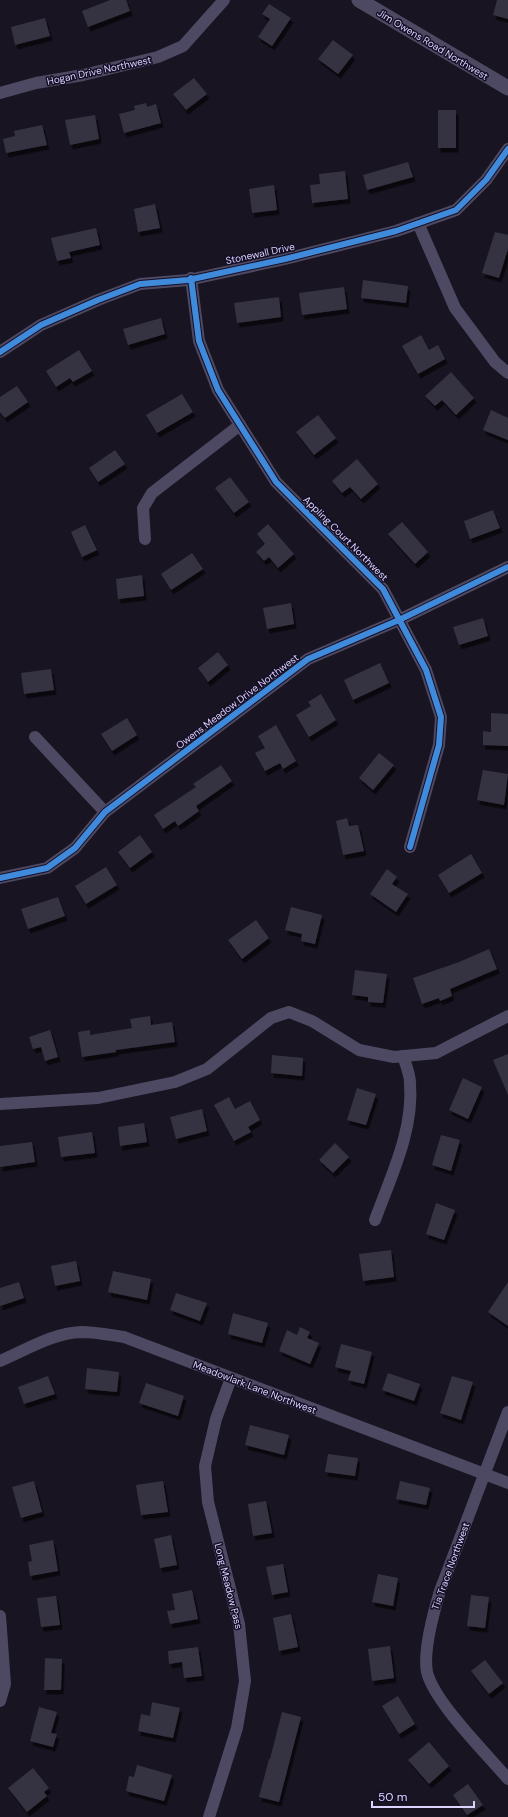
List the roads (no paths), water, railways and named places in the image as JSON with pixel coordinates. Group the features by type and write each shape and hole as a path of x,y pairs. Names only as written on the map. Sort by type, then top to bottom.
{"street":[{"name":"Hogan Drive Northwest","path":"0,93 36,83 91,73 158,57 183,46 224,0"},
{"name":"Jim Owens Road Northwest","path":"359,0 508,88"},
{"name":"Stonewall Drive","path":"0,352 41,325 98,300 140,284 191,278 285,259 396,231 456,210 486,180 508,150"},
{"path":"418,223 455,308 495,362 508,373"},
{"name":"Appling Court Northwest","path":"191,278 199,341 218,390 276,482 383,589 426,670 441,716 439,745 410,847"},
{"path":"144,539 143,508 152,493 240,425"},
{"name":"Owens Meadow Drive Northwest","path":"0,878 47,868 75,848 105,812 308,659 399,620 508,567"},
{"path":"35,737 105,812"},
{"path":"0,1104 98,1098 175,1082 207,1069 271,1018 289,1012 312,1021 359,1050 394,1057 436,1053 508,1016"},
{"path":"374,1220 399,1155 411,1108 410,1081 403,1056"},
{"name":"Meadowlark Lane Northwest","path":"0,1361 46,1340 65,1335 81,1332 124,1337 483,1475 508,1483"},
{"name":"Long Meadow Pass","path":"209,1817 237,1728 244,1681 239,1624 208,1502 205,1466 216,1419 231,1378"},
{"name":"Tia Trace Northwest","path":"508,1412 483,1475 432,1616 427,1672 434,1690 446,1707 508,1779"},
{"path":"0,1616 5,1684 0,1701"}]}
